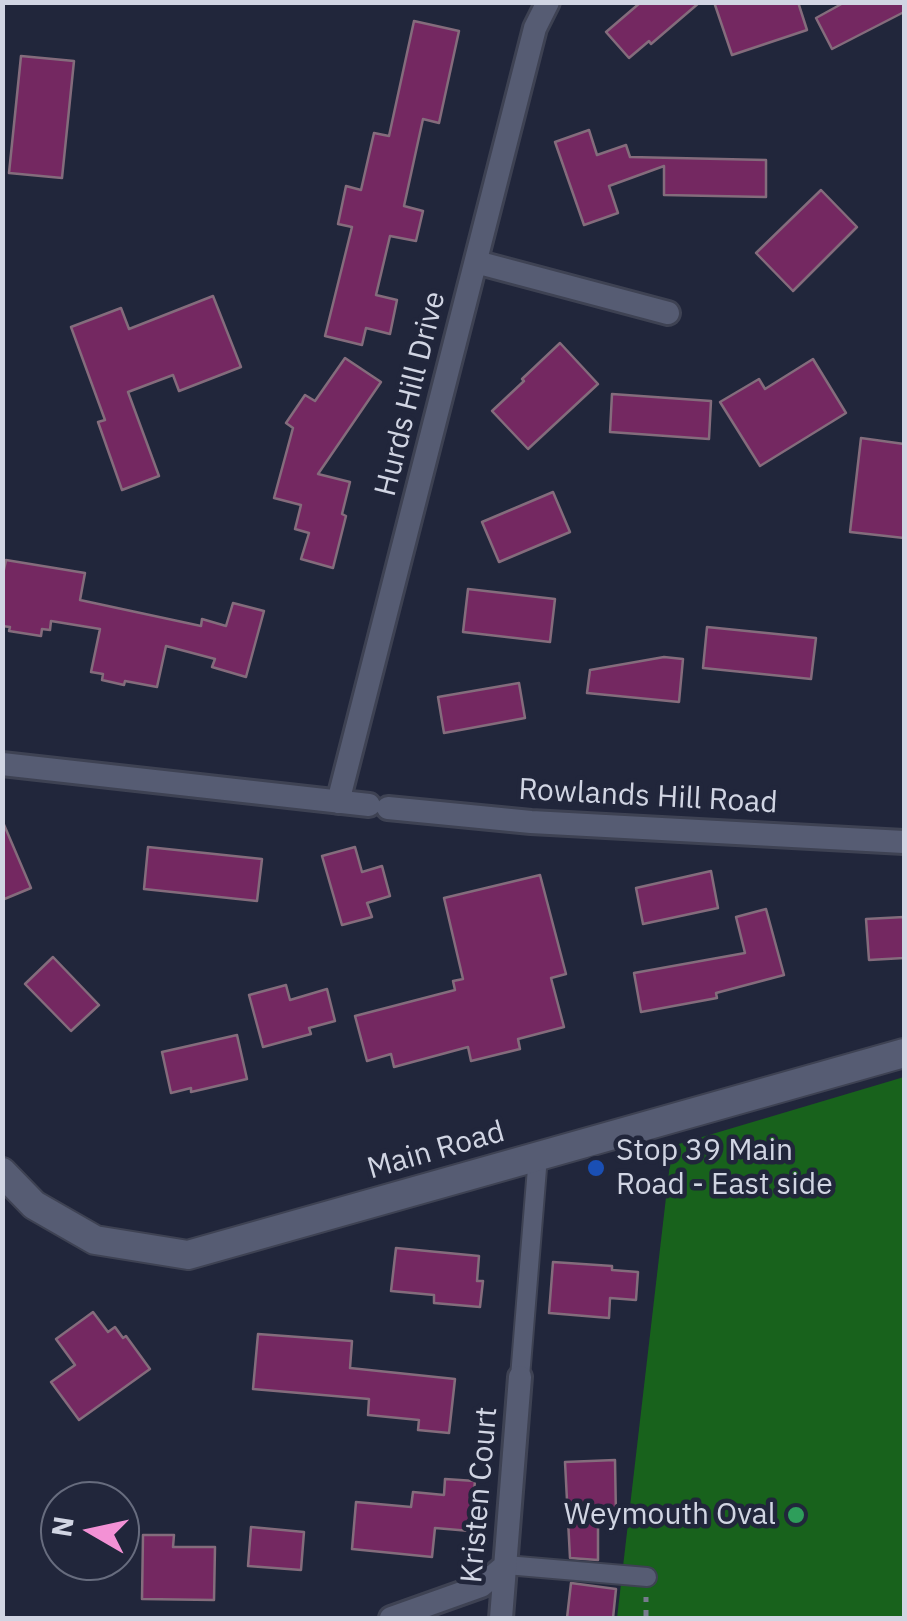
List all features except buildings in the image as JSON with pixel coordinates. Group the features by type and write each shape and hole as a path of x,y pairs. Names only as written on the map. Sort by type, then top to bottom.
{"main road":[{"name":"Main Road","path":"2,1172 34,1205 95,1240 188,1255 904,1053"}],"street":[{"name":"Hurds Hill Drive","path":"338,802 535,28 548,2"},
{"path":"476,262 668,313"},
{"name":"Rowlands Hill Road","path":"2,764 531,822 904,842"},
{"path":"520,1377 538,1156"},
{"name":"Kristen Court","path":"500,1618 520,1377"},
{"path":"391,1618 481,1586 506,1566 646,1578"}],"green space":[{"path":"904,1077 904,1618 617,1618 672,1146"}],"place":[{"name":"Stop 39 Main Road - East side","path":"596,1168"},
{"name":"Weymouth Oval","path":"796,1515"}]}
